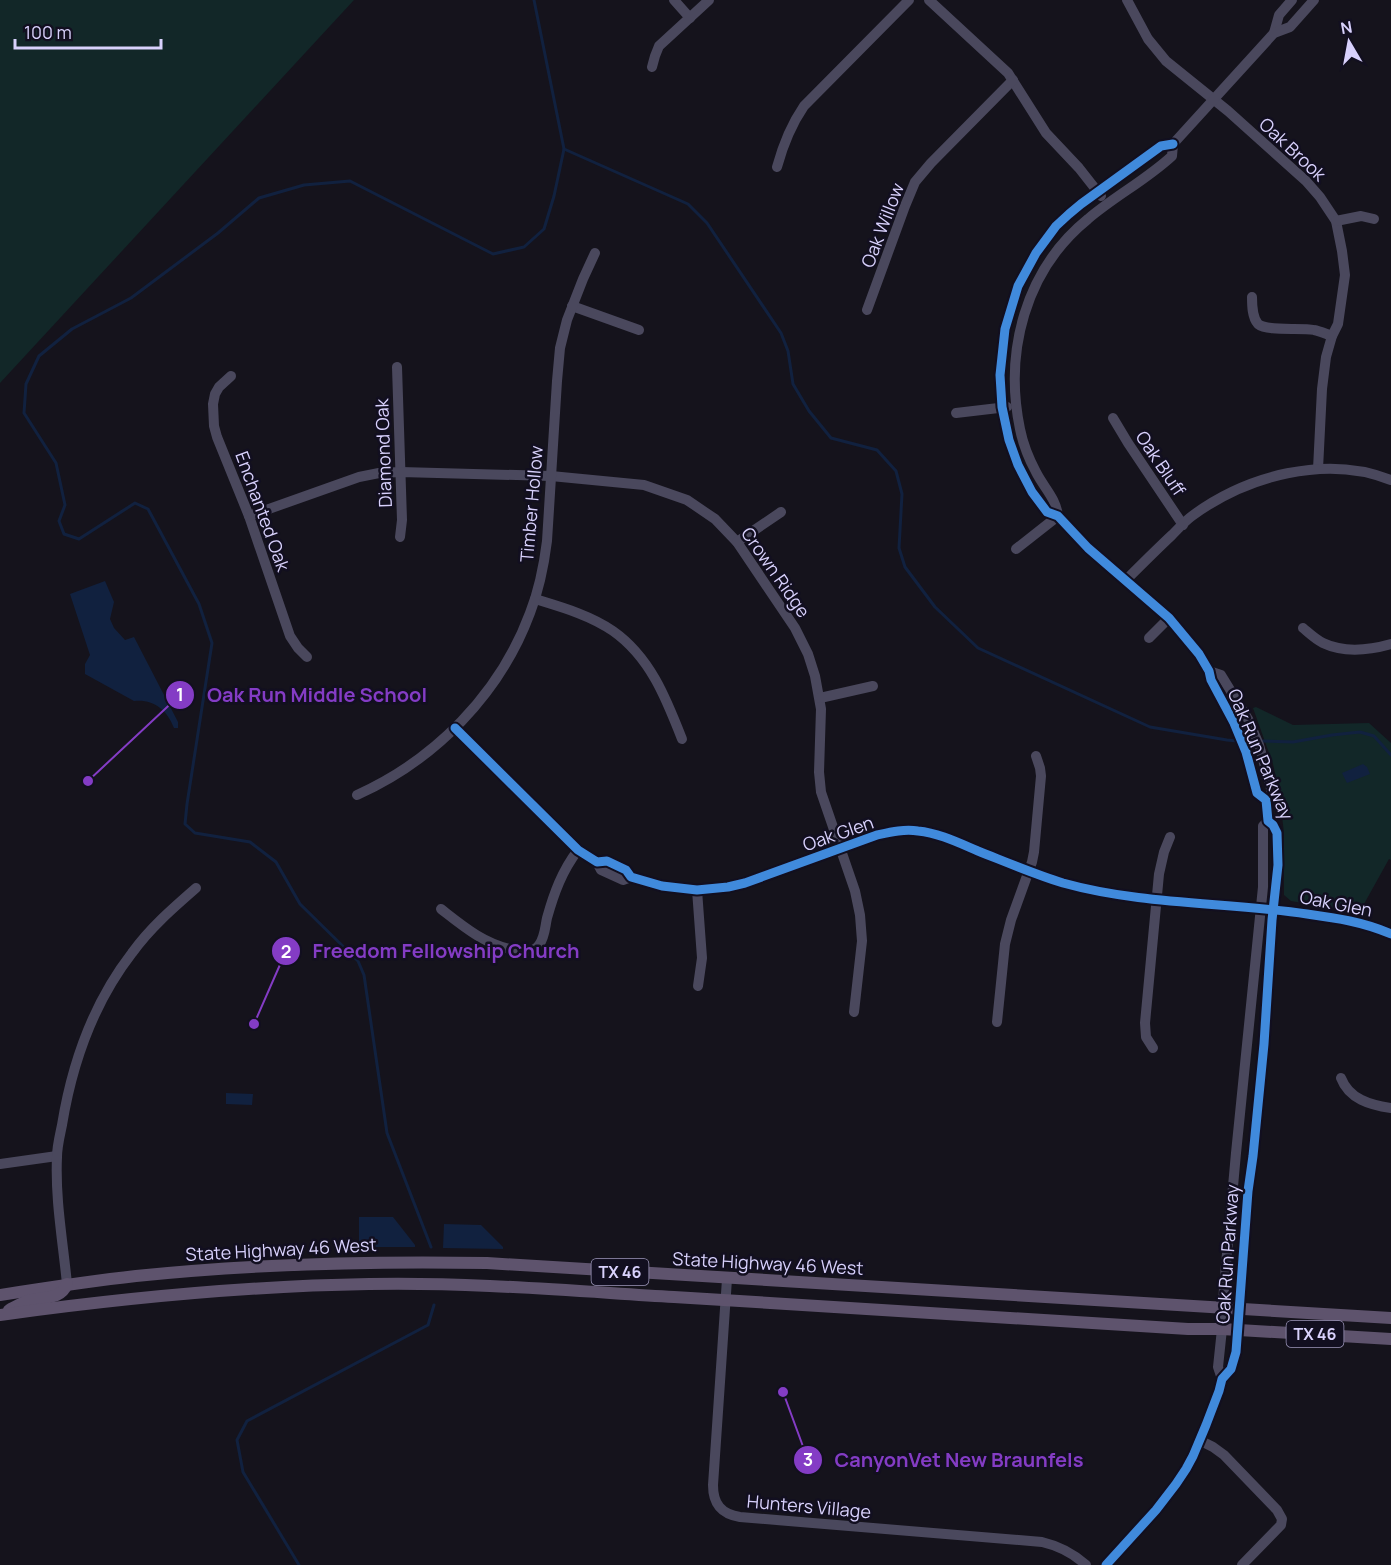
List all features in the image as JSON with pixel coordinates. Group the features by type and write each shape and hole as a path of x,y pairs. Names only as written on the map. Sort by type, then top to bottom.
{"main road":[{"name":"State Highway 46 West","path":"0,1295 136,1276 222,1269 372,1262 487,1263 1391,1318"},
{"path":"0,1315 29,1301 56,1296 64,1291 68,1284"},
{"name":"State Highway 46 West","path":"0,1315 172,1294 303,1286 432,1284 1391,1339"}],"street":[{"path":"674,0 690,18"},
{"path":"652,67 659,46 709,0"},
{"path":"777,167 782,149 804,106 909,0"},
{"path":"929,0 999,64 1013,80 1046,133 1079,168 1106,204"},
{"name":"Oak Brook","path":"1127,0 1148,39 1166,61 1271,148 1306,181 1336,221 1346,275 1338,324 1326,357 1318,469"},
{"name":"Oak Run Parkway","path":"1274,33 1279,15 1292,0"},
{"name":"Oak Run Parkway","path":"1058,516 1057,504 1036,471 1025,446 1016,405 1014,374 1016,349 1022,319 1034,287 1062,243 1086,219 1144,179 1172,156 1173,144 1213,99 1274,33 1290,27 1314,0"},
{"name":"Oak Willow","path":"867,310 915,182 1013,80"},
{"name":"Oak Run Parkway","path":"1173,144 1161,146 1098,192 1056,226 1036,254 1018,286 1008,315 1000,375 1002,407 1009,440 1024,478 1047,512 1058,516 1088,548 1169,618 1190,642 1209,671 1211,680 1238,732 1257,793 1266,800"},
{"path":"1336,221 1361,216 1374,219"},
{"name":"Timber Hollow","path":"357,795 399,773 455,728 482,698 501,671 521,634 535,599 547,541 558,363 563,335 572,306 595,253"},
{"path":"1252,297 1254,317 1260,326 1314,330 1332,336"},
{"path":"572,306 639,330"},
{"name":"Diamond Oak","path":"397,367 402,520 400,537"},
{"name":"Enchanted Oak","path":"231,376 215,394 213,416 217,437 249,516 290,636 307,657"},
{"path":"956,413 1016,405"},
{"name":"Oak Bluff","path":"1113,418 1183,525"},
{"path":"1126,580 1190,517 1249,484 1318,469 1351,470 1380,475 1391,480"},
{"name":"Crown Ridge","path":"249,516 358,477 400,472 551,476 637,484 687,500 715,519 737,542 790,620 803,642 815,676 820,698 821,719 820,782 855,891 860,915 862,941 854,1012"},
{"path":"737,542 781,512"},
{"path":"1016,549 1058,516"},
{"path":"535,599 596,621 625,640 654,676 682,739"},
{"path":"1149,638 1169,618"},
{"path":"1303,628 1317,639 1334,646 1358,650 1391,644"},
{"name":"Oak Run Parkway","path":"1106,1565 1166,1497 1189,1463 1222,1379 1232,1368 1236,1352 1248,1191 1264,1044 1278,865 1277,833 1268,821 1266,800 1272,792 1248,719 1221,675 1209,671"},
{"path":"820,698 873,686"},
{"name":"Oak Glen","path":"455,728 578,850 597,861 601,870 623,880 631,877 662,886 697,890 728,887 885,834 916,831 956,842 1029,871 1088,888 1157,898 1274,909 1354,921 1391,934"},
{"path":"997,1022 1005,944 1034,852 1041,784 1040,768 1036,756"},
{"name":"Oak Run Parkway","path":"1222,1379 1218,1367 1236,1154 1261,908 1264,870 1263,826 1268,821"},
{"path":"1153,1048 1146,1037 1145,1023 1161,863 1170,837"},
{"path":"441,909 471,933 492,944 524,951 536,949 542,939 561,876 568,862 578,850"},
{"path":"68,1284 58,1192 57,1156 65,1106 82,1044 119,970 170,910 196,888"},
{"path":"697,890 702,958 698,986"},
{"path":"1341,1078 1346,1088 1357,1097 1371,1104 1391,1108"},
{"path":"0,1164 57,1156"},
{"name":"Hunters Village","path":"727,1279 713,1485 718,1508 740,1518 1042,1542 1064,1549 1086,1565"},
{"path":"1199,1440 1224,1455 1281,1515 1281,1525 1242,1565"}],"green space":[{"path":"0,0 354,0 0,383"},
{"path":"1256,707 1293,725 1369,723 1391,743 1391,860 1389,859 1359,913 1291,901 1284,895 1284,833 1279,791 1273,764 1253,708"}],"water":[{"path":"105,581 114,602 110,619 114,628 125,640 134,637 178,722 178,728 174,728 164,711 154,704 134,701 85,674 85,664 90,655 70,594"},
{"path":"1363,764 1370,774 1347,783 1342,773"},
{"path":"226,1093 253,1094 252,1105 226,1104"},
{"path":"359,1217 393,1217 415,1247 359,1247"},
{"path":"444,1224 481,1225 503,1249 443,1248"}],"waterway":[{"path":"431,1247 387,1133 364,975 358,961 300,904 276,862 250,842 195,833 185,824 212,643 199,604 148,509 135,503 79,539 64,534 59,521 65,505 56,463 24,413 26,384 39,356 72,329 131,298 218,233 259,198 304,185 350,181 493,254 524,247 544,229 564,149 534,0"},
{"path":"564,149 688,204 707,223 781,333 788,351 793,384 809,411 831,438 877,450 896,471 902,494 899,548 905,567 935,607 978,648 1150,727 1237,741"},
{"path":"1262,741 1293,742 1360,732 1374,736 1391,755"},
{"path":"299,1565 243,1472 237,1440 247,1421 428,1325 434,1305"}],"cycle path":[{"path":"1106,1565 1156,1510 1186,1469 1206,1425 1222,1379 1231,1369 1236,1352 1248,1191 1264,1044 1278,865 1277,833 1268,821 1266,800 1257,793 1246,752 1234,723 1199,654 1169,618 1088,548 1058,516 1047,512 1032,492 1018,465 1009,440 1002,407 1000,375 1005,329 1018,286 1036,253 1056,226 1081,204 1161,146 1173,144"},
{"path":"455,728 578,850 597,862 607,861 626,870 631,877 662,886 697,890 728,887 745,883 877,835 913,830 941,836 1041,876 1093,890 1339,919 1360,923 1391,934"}],"place":[{"name":"Oak Run Middle School","path":"88,781"},
{"name":"Freedom Fellowship Church","path":"254,1024"},
{"name":"CanyonVet New Braunfels","path":"783,1392"}]}
